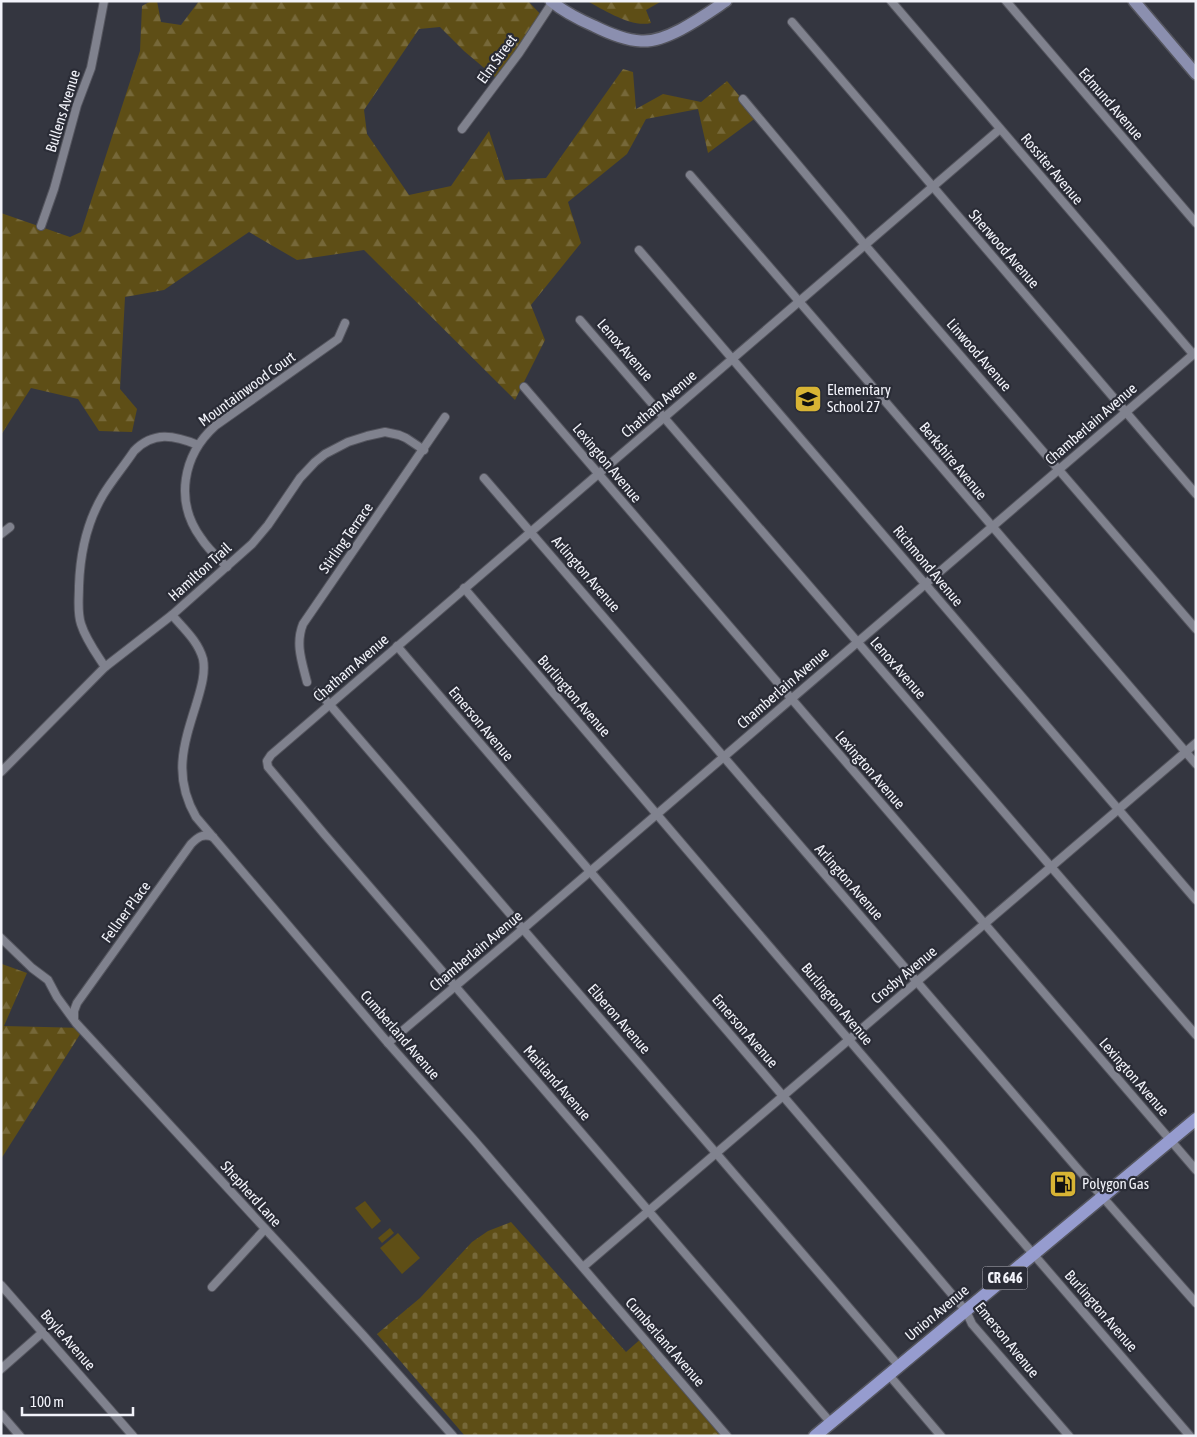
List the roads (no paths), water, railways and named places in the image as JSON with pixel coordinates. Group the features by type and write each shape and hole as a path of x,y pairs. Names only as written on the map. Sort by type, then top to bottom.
{"main road":[{"path":"551,2 566,13 606,32 633,40 649,41 671,35 726,1"},
{"path":"1140,4 1196,74"},
{"name":"Union Avenue","path":"820,1434 1196,1119"}],"street":[{"name":"Bullens Avenue","path":"41,226 91,68 104,1"},
{"name":"Rossiter Avenue","path":"891,1 1000,130 1195,353"},
{"name":"Edmund Avenue","path":"1006,1 1196,223"},
{"name":"Elm Street","path":"462,129 519,53 551,2"},
{"name":"Sherwood Avenue","path":"792,22 1196,494"},
{"name":"Linwood Avenue","path":"742,99 865,245 1196,629"},
{"name":"Chatham Avenue","path":"267,759 1000,130"},
{"name":"Berkshire Avenue","path":"690,175 1196,764"},
{"name":"Richmond Avenue","path":"639,250 1196,900"},
{"name":"Lenox Avenue","path":"580,320 1196,1035"},
{"name":"Mountainwood Court","path":"227,567 200,538 190,518 187,506 185,478 198,445 215,426 338,339 345,323"},
{"name":"Chamberlain Avenue","path":"388,1043 524,930 1195,353"},
{"name":"Lexington Avenue","path":"524,387 1196,1170"},
{"name":"Stirling Terrace","path":"306,682 298,642 303,624 445,417"},
{"name":"Hamilton Trail","path":"1,772 105,667 172,615 260,535 308,469 332,449 367,436 385,432 406,438 424,450"},
{"path":"105,667 87,639 80,622 79,613 82,556 94,513 110,485 140,445 152,439 166,436 183,438 198,445"},
{"name":"Arlington Avenue","path":"484,478 1196,1303"},
{"path":"1,534 10,526"},
{"name":"Burlington Avenue","path":"464,588 1190,1436"},
{"name":"Cumberland Avenue","path":"172,615 194,640 203,660 204,671 183,755 182,777 184,789 196,817 727,1436"},
{"name":"Emerson Avenue","path":"397,646 966,1311 972,1324 1069,1436"},
{"name":"Elberon Avenue","path":"318,691 716,1153 894,1371 941,1436"},
{"name":"Crosby Avenue","path":"583,1267 1196,743"},
{"name":"Maitland Avenue","path":"267,759 268,767 831,1423"},
{"name":"Fellner Place","path":"74,1019 77,1003 191,844 201,836 213,837"},
{"name":"Shepherd Lane","path":"1,938 32,968 48,980 57,997 82,1030 265,1228 453,1436"},
{"path":"212,1286 265,1228"},
{"name":"Boyle Avenue","path":"1,1285 133,1436"},
{"path":"1,1370 43,1332"},
{"path":"1,1414 20,1436"}],"place":[{"name":"Elementary School 27","path":"808,399"},
{"name":"Polygon Gas","path":"1063,1184"}]}
